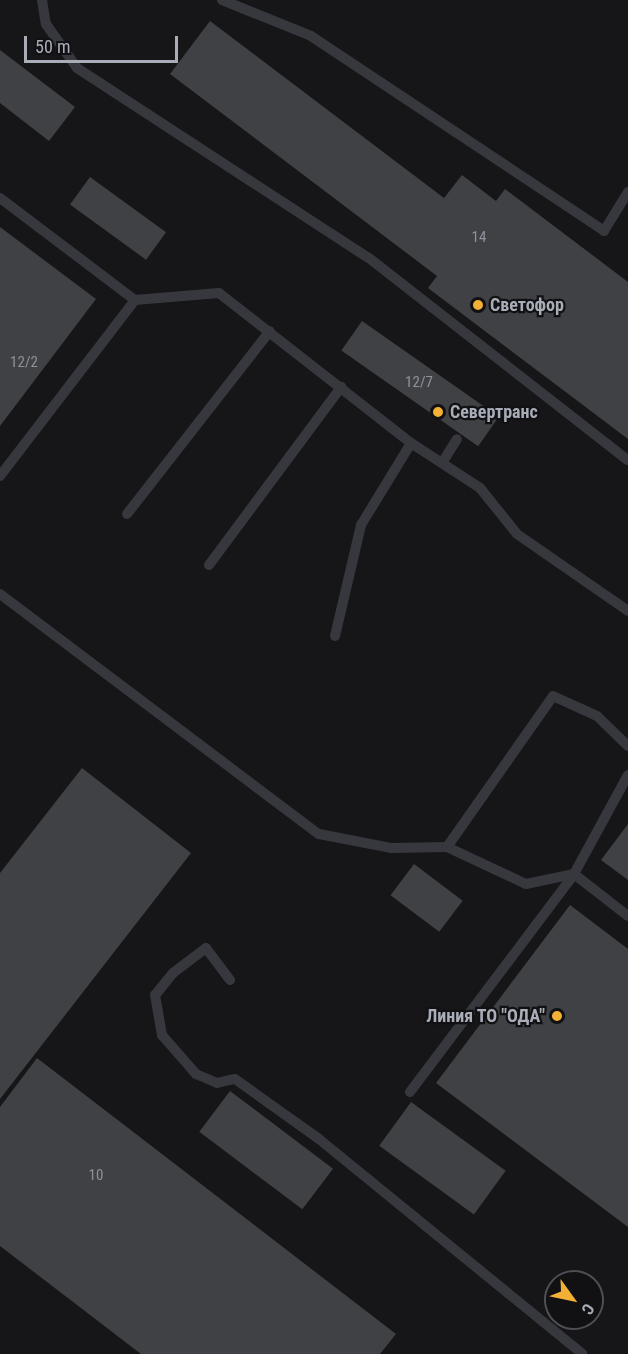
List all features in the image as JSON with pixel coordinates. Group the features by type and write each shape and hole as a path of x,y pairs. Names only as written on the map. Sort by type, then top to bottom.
{"lane":[{"path":"42,0 46,24 78,68 369,258 628,460"},
{"path":"222,0 311,36 604,231 628,192"},
{"path":"0,198 135,300 219,293 411,443 480,488 517,534 628,611"},
{"path":"0,476 135,300"},
{"path":"128,514 270,331"},
{"path":"209,565 341,387"},
{"path":"442,463 457,439"},
{"path":"335,636 361,525 411,443"},
{"path":"0,594 319,834 390,848 447,847 526,884 574,874 628,916"},
{"path":"447,847 553,696 597,716 628,746"},
{"path":"410,1092 574,874 628,775"},
{"path":"230,980 206,948 173,973 155,995 162,1035 196,1074 217,1083 235,1079 300,1126 583,1354"}],"building":[{"path":"210,21 444,198 462,175 496,201 505,189 628,282 628,439 428,288 437,276 170,74"},
{"path":"0,50 75,107 49,141 0,103"},
{"path":"90,177 166,232 146,260 70,205"},
{"path":"0,227 96,299 0,426"},
{"path":"362,321 499,417 478,446 341,350"},
{"path":"82,768 191,853 0,1099 0,873"},
{"path":"628,824 628,880 601,860"},
{"path":"414,864 463,901 439,932 391,895"},
{"name":"Линия ТО \"ОДА\"","path":"570,905 628,949 628,1227 436,1083"},
{"path":"37,1058 396,1334 380,1354 141,1354 0,1246 0,1107"},
{"path":"230,1091 333,1169 302,1209 199,1132"},
{"path":"411,1102 506,1171 474,1214 379,1146"}],"place":[{"name":"Светофор","path":"478,305"},
{"name":"Севертранс","path":"438,412"},
{"name":"Линия ТО \"ОДА\"","path":"557,1016"}]}
